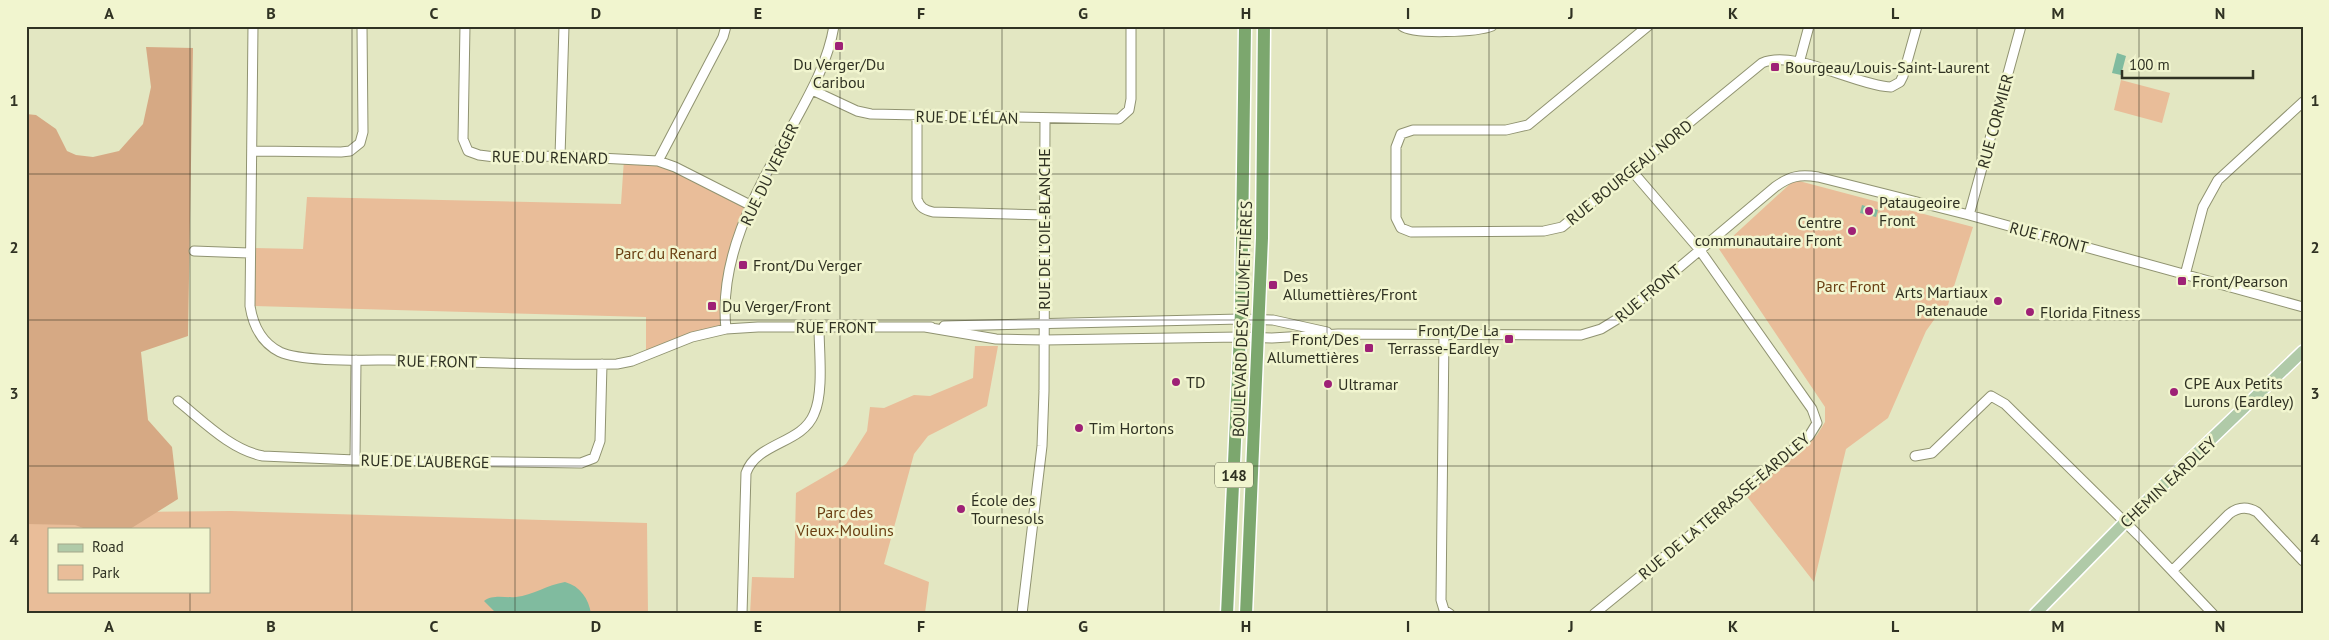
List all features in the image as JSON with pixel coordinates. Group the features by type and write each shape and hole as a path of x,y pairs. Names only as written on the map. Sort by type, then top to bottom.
{"highway":[{"name":"BOULEVARD DES ALLUMETTIÈRES","path":"1227,614 1241,319 1245,26"},
{"name":"BOULEVARD DES ALLUMETTIÈRES","path":"1246,614 1262,238 1264,26"}],"main road":[{"name":"CHEMIN EARDLEY","path":"2036,614 2125,522 2303,351"}],"street":[{"name":"RUE FRONT","path":"253,26 249,296 252,319 257,330 271,346 291,356 356,360 602,364 632,361 692,337 726,329 819,327 925,327 1241,319 1273,320 1338,334"},
{"path":"252,151 341,152 350,151 360,143 363,132 362,26"},
{"name":"RUE DU RENARD","path":"465,26 463,139 465,148 473,154 494,157 560,156 658,161 675,167 750,205"},
{"path":"560,156 564,26"},
{"path":"658,161 723,36 726,26"},
{"name":"RUE DU VERGER","path":"726,329 730,266 750,205 812,90 827,56 834,26"},
{"name":"RUE DE L'ÉLAN","path":"812,90 864,113 917,116 1114,120 1126,114 1131,99 1131,26"},
{"path":"1402,26 1412,30 1473,30 1492,26"},
{"name":"RUE BOURGEAU NORD","path":"1648,26 1528,125 1506,130 1413,130 1401,134 1396,147 1396,218 1400,228 1411,232 1553,230 1571,222 1756,67 1776,59 1799,63 1891,87 1900,82 1903,76 1916,26"},
{"path":"1799,63 1809,26"},
{"name":"RUE CORMIER","path":"1969,215 2021,26"},
{"path":"2184,275 2203,207 2218,180 2303,102"},
{"path":"917,116 917,199 919,206 924,210 933,212 1044,215"},
{"name":"RUE DE L'OIE-BLANCHE","path":"1022,614 1042,446 1045,118"},
{"name":"RUE DE LA TERRASSE-EARDLEY","path":"1594,614 1788,454 1813,432 1817,423 1812,409 1699,249 1632,171"},
{"name":"RUE FRONT","path":"925,327 996,338 1044,340 1338,334 1569,336 1591,332 1619,318 1775,187 1792,176 1800,175 1818,177 1969,215 2303,307"},
{"path":"194,251 250,253"},
{"path":"742,614 746,472 754,459 798,433 810,422 818,400 819,327"},
{"path":"1444,334 1441,600 1444,610 1450,614"},
{"path":"355,460 356,360"},
{"name":"RUE DE L'AUBERGE","path":"178,401 234,445 252,454 275,458 587,462 594,458 600,441 602,364"},
{"path":"1915,456 1932,453 1991,396 2006,404 2173,570 2213,614"},
{"path":"2173,570 2229,514 2240,508 2251,509 2257,512 2303,561"}],"green space":[{"path":"2121,80 2170,93 2162,123 2114,110"},
{"name":"Parc du Renard","path":"624,159 658,161 750,205 735,248 726,329 646,355 646,317 250,306 249,248 303,249 307,197 621,204"},
{"name":"Parc Front","path":"1799,181 1973,227 1946,311 1936,317 1926,331 1888,418 1846,449 1814,582 1745,494 1817,435 1825,422 1825,407 1719,249 1791,183"},
{"name":"Parc des Vieux-Moulins","path":"975,346 998,346 987,406 928,436 914,454 884,564 929,582 925,613 933,614 750,614 752,577 794,578 796,493 846,464 867,431 870,407 884,408 914,395 930,396 973,378"},
{"path":"231,511 647,523 648,614 26,614 26,513"}],"shaded area":[{"path":"146,47 193,48 188,336 141,352 148,420 172,447 178,499 132,528 83,528 75,525 26,524 26,114 36,115 56,129 67,151 76,155 93,157 119,151 143,124 151,87"},
{"path":"2117,53 2126,56 2121,75 2112,73"},
{"name":"Pataugeoire Front","path":"1862,205 1878,210 1876,217 1860,213"},
{"path":"565,582 583,594 591,614 497,614 484,601 495,597 522,596"}],"place":[{"name":"Du Verger/Du Caribou","path":"839,46"},
{"name":"Bourgeau/Louis-Saint-Laurent","path":"1775,67"},
{"name":"Pataugeoire Front","path":"1869,211"},
{"name":"Centre communautaire Front","path":"1852,231"},
{"name":"Front/Du Verger","path":"743,265"},
{"name":"Front/Pearson","path":"2182,281"},
{"name":"Des Allumettières/Front","path":"1273,285"},
{"name":"Arts Martiaux Patenaude","path":"1998,301"},
{"name":"Du Verger/Front","path":"712,306"},
{"name":"Florida Fitness","path":"2030,312"},
{"name":"Front/De La Terrasse-Eardley","path":"1509,339"},
{"name":"Front/Des Allumettières","path":"1369,348"},
{"name":"TD","path":"1176,382"},
{"name":"Ultramar","path":"1328,384"},
{"name":"CPE Aux Petits Lurons (Eardley)","path":"2174,392"},
{"name":"Tim Hortons","path":"1079,428"},
{"name":"École des Tournesols","path":"961,509"}]}
